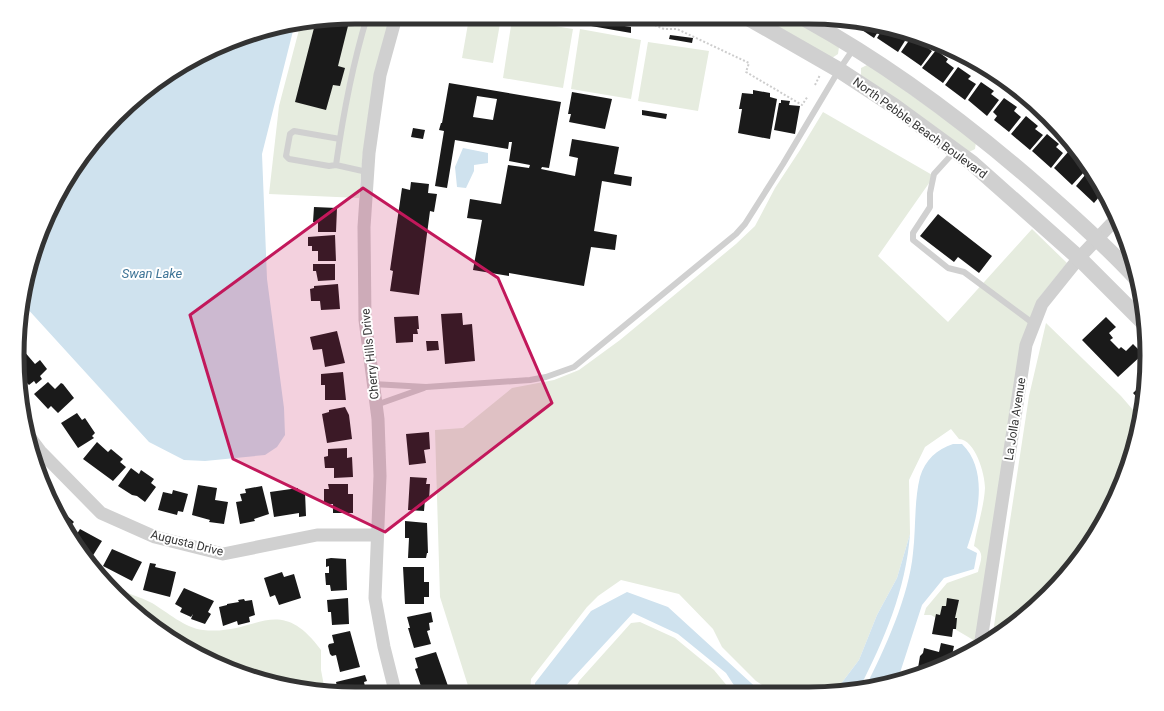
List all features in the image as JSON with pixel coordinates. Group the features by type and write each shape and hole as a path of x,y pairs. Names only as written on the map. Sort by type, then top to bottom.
{"street":[{"name":"Cherry Hills Drive","path":"394,24 380,75 367,172 364,227 365,320 376,405 380,476 375,598 384,647 394,687"},
{"name":"North Pebble Beach Boulevard","path":"759,24 839,70 894,106 979,168 1079,258 1137,317"},
{"path":"815,24 855,47 995,148 1097,239 1129,271"},
{"path":"979,168 995,148"},
{"name":"La Jolla Avenue","path":"981,638 1026,345 1042,304 1079,258 1112,223"},
{"name":"Augusta Drive","path":"37,447 101,513 155,537 223,554 317,535 377,535"}],"lane":[{"path":"336,165 356,52 365,24"},
{"path":"373,384 426,388 546,378 574,366 592,354 736,234 783,164 839,70 855,47"},
{"path":"340,139 294,131 290,134 286,156 289,159 329,166 336,165 367,172"},
{"path":"955,150 934,174 930,193 930,207 913,233 914,240 948,268 964,272 1034,324"},
{"path":"376,405 426,388"}],"path":[{"path":"652,24 664,29 678,29 750,63 746,72 802,105 808,96"},
{"path":"815,85 821,74"}],"highlighted area":[{"path":"363,188 498,278 552,403 385,532 233,459 190,315"}],"shaded area":[{"path":"389,24 363,152 359,198 269,194 279,106 299,29 334,25"},
{"path":"468,24 500,24 493,63 462,58"},
{"path":"511,24 542,24 573,29 563,88 503,78"},
{"path":"772,24 802,24 839,47 838,54 832,58"},
{"path":"580,29 641,40 631,99 571,89"},
{"path":"648,42 709,51 698,111 638,101"},
{"path":"870,65 976,142 975,149 969,152 861,77 861,68"},
{"path":"823,112 934,176 878,256 948,322 1032,229 1067,263 1038,299 975,641 931,615 924,615 926,608 947,583 978,572 981,561 980,551 974,546 982,510 985,482 981,466 974,451 965,441 959,439 951,429 925,447 909,480 910,534 897,578 877,615 859,660 840,685 765,687 756,681 722,647 713,629 679,594 621,580 598,596 587,607 531,679 530,687 468,687 440,597 435,430 463,428 512,388 554,380 579,370 620,340 736,244 755,226 775,188"},
{"path":"1046,323 1121,396 1135,412 1134,420 1129,441 1115,482 1096,521 1084,540 1058,574 1043,590 1027,605 993,631 1029,396"},
{"path":"122,591 152,603 176,619 196,629 222,630 238,628 266,620 279,620 292,623 306,633 321,650 321,670 324,685 291,681 270,676 229,662 190,643 171,631 137,605"},
{"path":"640,622 675,638 714,670 728,687 576,687 579,681 631,623"}],"water":[{"name":"Swan Lake","path":"293,30 262,154 267,279 284,408 285,435 277,447 265,455 205,461 184,460 149,442 27,309 35,270 49,229 68,190 80,171 106,137 137,106 171,80 209,58 249,42"},
{"path":"463,148 488,153 488,163 474,165 474,171 466,188 457,187 455,167"},
{"path":"962,444 976,467 979,494 975,522 967,548 977,553 974,569 944,578 922,605 900,674 868,682 888,639 907,587 913,553 918,486 922,471 932,456 947,446"},
{"path":"910,534 908,554 899,595 877,652 862,683 840,685 859,660 877,615 897,578"},
{"path":"627,592 668,607 755,687 735,687 726,673 678,634 633,613 565,687 535,687 535,683 591,611"}],"building":[{"path":"348,24 338,66 345,68 340,86 333,85 326,110 295,102 314,27"},
{"path":"591,24 612,24 631,27 631,33 591,26"},
{"path":"859,28 878,31 874,38"},
{"path":"881,32 906,39 898,52 877,38"},
{"path":"670,35 693,38 692,43 669,39"},
{"path":"909,40 924,45 932,51 921,66 901,52"},
{"path":"936,50 948,59 946,62 954,68 943,83 922,68"},
{"path":"958,67 971,76 968,79 976,84 965,100 945,85"},
{"path":"981,82 994,91 991,94 999,100 987,116 968,100"},
{"path":"449,83 561,102 549,168 542,167 541,169 575,176 578,158 569,156 572,139 619,147 614,174 632,177 631,186 602,181 594,231 617,235 615,250 591,247 584,286 509,273 509,276 473,270 482,220 467,218 470,199 501,204 508,165 529,168 530,165 509,161 512,142 509,142 508,149 455,140 447,188 435,186 444,131 439,130 442,123","holes":["477,96 497,99 493,120 473,117"]},
{"path":"753,90 770,93 770,97 777,99 770,139 738,133 742,109 739,109 742,93 753,94"},
{"path":"572,92 612,99 605,129 569,122 571,114 568,114"},
{"path":"1004,98 1017,107 1014,111 1021,117 1009,132 994,120 997,116 993,112"},
{"path":"781,100 790,101 789,105 800,106 795,134 774,130 779,103 781,103"},
{"path":"642,110 667,114 666,119 642,115"},
{"path":"1026,116 1038,126 1035,129 1043,135 1030,150 1011,134"},
{"path":"413,128 425,130 423,139 411,137"},
{"path":"1047,134 1059,144 1056,147 1063,153 1051,168 1032,151"},
{"path":"1068,152 1084,172 1072,185 1054,168"},
{"path":"1086,174 1099,196 1094,203 1076,186"},
{"path":"411,182 429,184 428,193 437,194 434,212 430,211 419,295 390,291 393,271 390,270 402,188 410,190"},
{"path":"314,207 337,208 336,232 318,232 318,222 313,222"},
{"path":"938,214 992,256 979,273 958,257 954,262 920,236"},
{"path":"335,235 336,261 318,261 318,251 312,251 312,246 308,246 308,237"},
{"path":"313,264 335,264 335,280 318,281 316,271 313,271"},
{"path":"338,284 340,309 321,310 320,301 311,301 310,289 314,288 314,286"},
{"path":"462,313 463,325 472,324 475,361 445,364 441,314"},
{"path":"418,316 419,329 417,329 418,334 413,334 413,342 396,343 394,317"},
{"path":"1106,317 1116,327 1109,333 1113,338 1110,340 1119,349 1121,347 1126,351 1133,344 1140,351 1140,357 1118,377 1082,340"},
{"path":"337,331 345,363 325,367 322,349 313,350 310,337"},
{"path":"426,341 438,341 439,350 427,351"},
{"path":"24,351 35,364 40,360 47,369 40,376 42,379 36,384 34,381 29,385 25,381"},
{"path":"343,372 346,400 325,400 325,385 321,385 321,374"},
{"path":"48,382 55,389 61,383 63,384 74,398 58,413 51,406 48,409 34,394"},
{"path":"1138,388 1137,398 1133,393"},
{"path":"345,407 349,415 352,439 327,443 322,414 329,412 329,410"},
{"path":"77,413 82,420 85,418 95,433 92,436 94,438 78,448 61,423"},
{"path":"429,432 430,449 424,450 426,463 409,465 406,434"},
{"path":"97,442 108,452 111,449 123,459 120,462 126,467 113,481 83,459"},
{"path":"347,448 347,458 352,457 353,477 334,478 334,468 325,468 324,457 328,456 328,449"},
{"path":"131,468 139,474 141,470 154,479 151,483 156,487 145,502 118,486"},
{"path":"410,477 427,478 426,484 430,484 429,500 425,499 424,511 408,510"},
{"path":"328,484 348,484 348,494 353,494 353,513 333,513 333,504 324,504 324,489 329,489"},
{"path":"198,485 217,488 215,500 228,502 224,524 209,522 210,520 192,515"},
{"path":"262,486 269,514 254,519 255,521 240,524 236,502 242,501 240,494 246,493 245,489"},
{"path":"298,488 298,492 305,492 306,516 299,517 299,513 274,517 270,492"},
{"path":"173,490 188,494 183,512 178,511 177,515 158,510 163,492 172,494"},
{"path":"64,512 74,522 71,525"},
{"path":"405,521 427,523 428,553 426,558 408,558 409,538 405,538"},
{"path":"80,529 102,541 92,556 80,540 77,535"},
{"path":"112,549 142,562 132,581 103,566"},
{"path":"326,559 346,559 347,590 331,591 330,585 326,585 325,573 329,573 329,566 326,567"},
{"path":"150,563 156,564 155,567 176,572 170,597 143,590"},
{"path":"403,567 424,567 424,582 429,582 429,597 424,597 424,604 405,604"},
{"path":"282,572 284,577 294,574 301,598 279,605 275,595 270,597 264,578"},
{"path":"184,588 214,601 208,612 211,614 205,624 191,619 193,614 191,617 180,612 182,608 175,604"},
{"path":"348,598 349,624 332,625 331,612 328,612 327,600"},
{"path":"947,598 959,600 955,618 957,618 956,629 953,629 952,637 932,634 936,614 940,615 942,606 946,606"},
{"path":"244,599 245,601 252,600 255,615 249,617 250,622 238,625 237,621 223,626 219,607 239,602 238,600"},
{"path":"431,612 433,622 429,623 430,630 427,631 431,644 414,648 408,628 410,628 407,617"},
{"path":"350,631 360,667 340,672 336,655 332,656 330,654 328,646 329,644 334,643 332,635"},
{"path":"941,643 954,646 952,654 918,668 920,656 923,653 924,648 939,652"},
{"path":"436,652 448,686 421,687 415,669 418,668 415,658"},
{"path":"365,675 367,681 364,682 365,687 337,686 336,682"}]}
